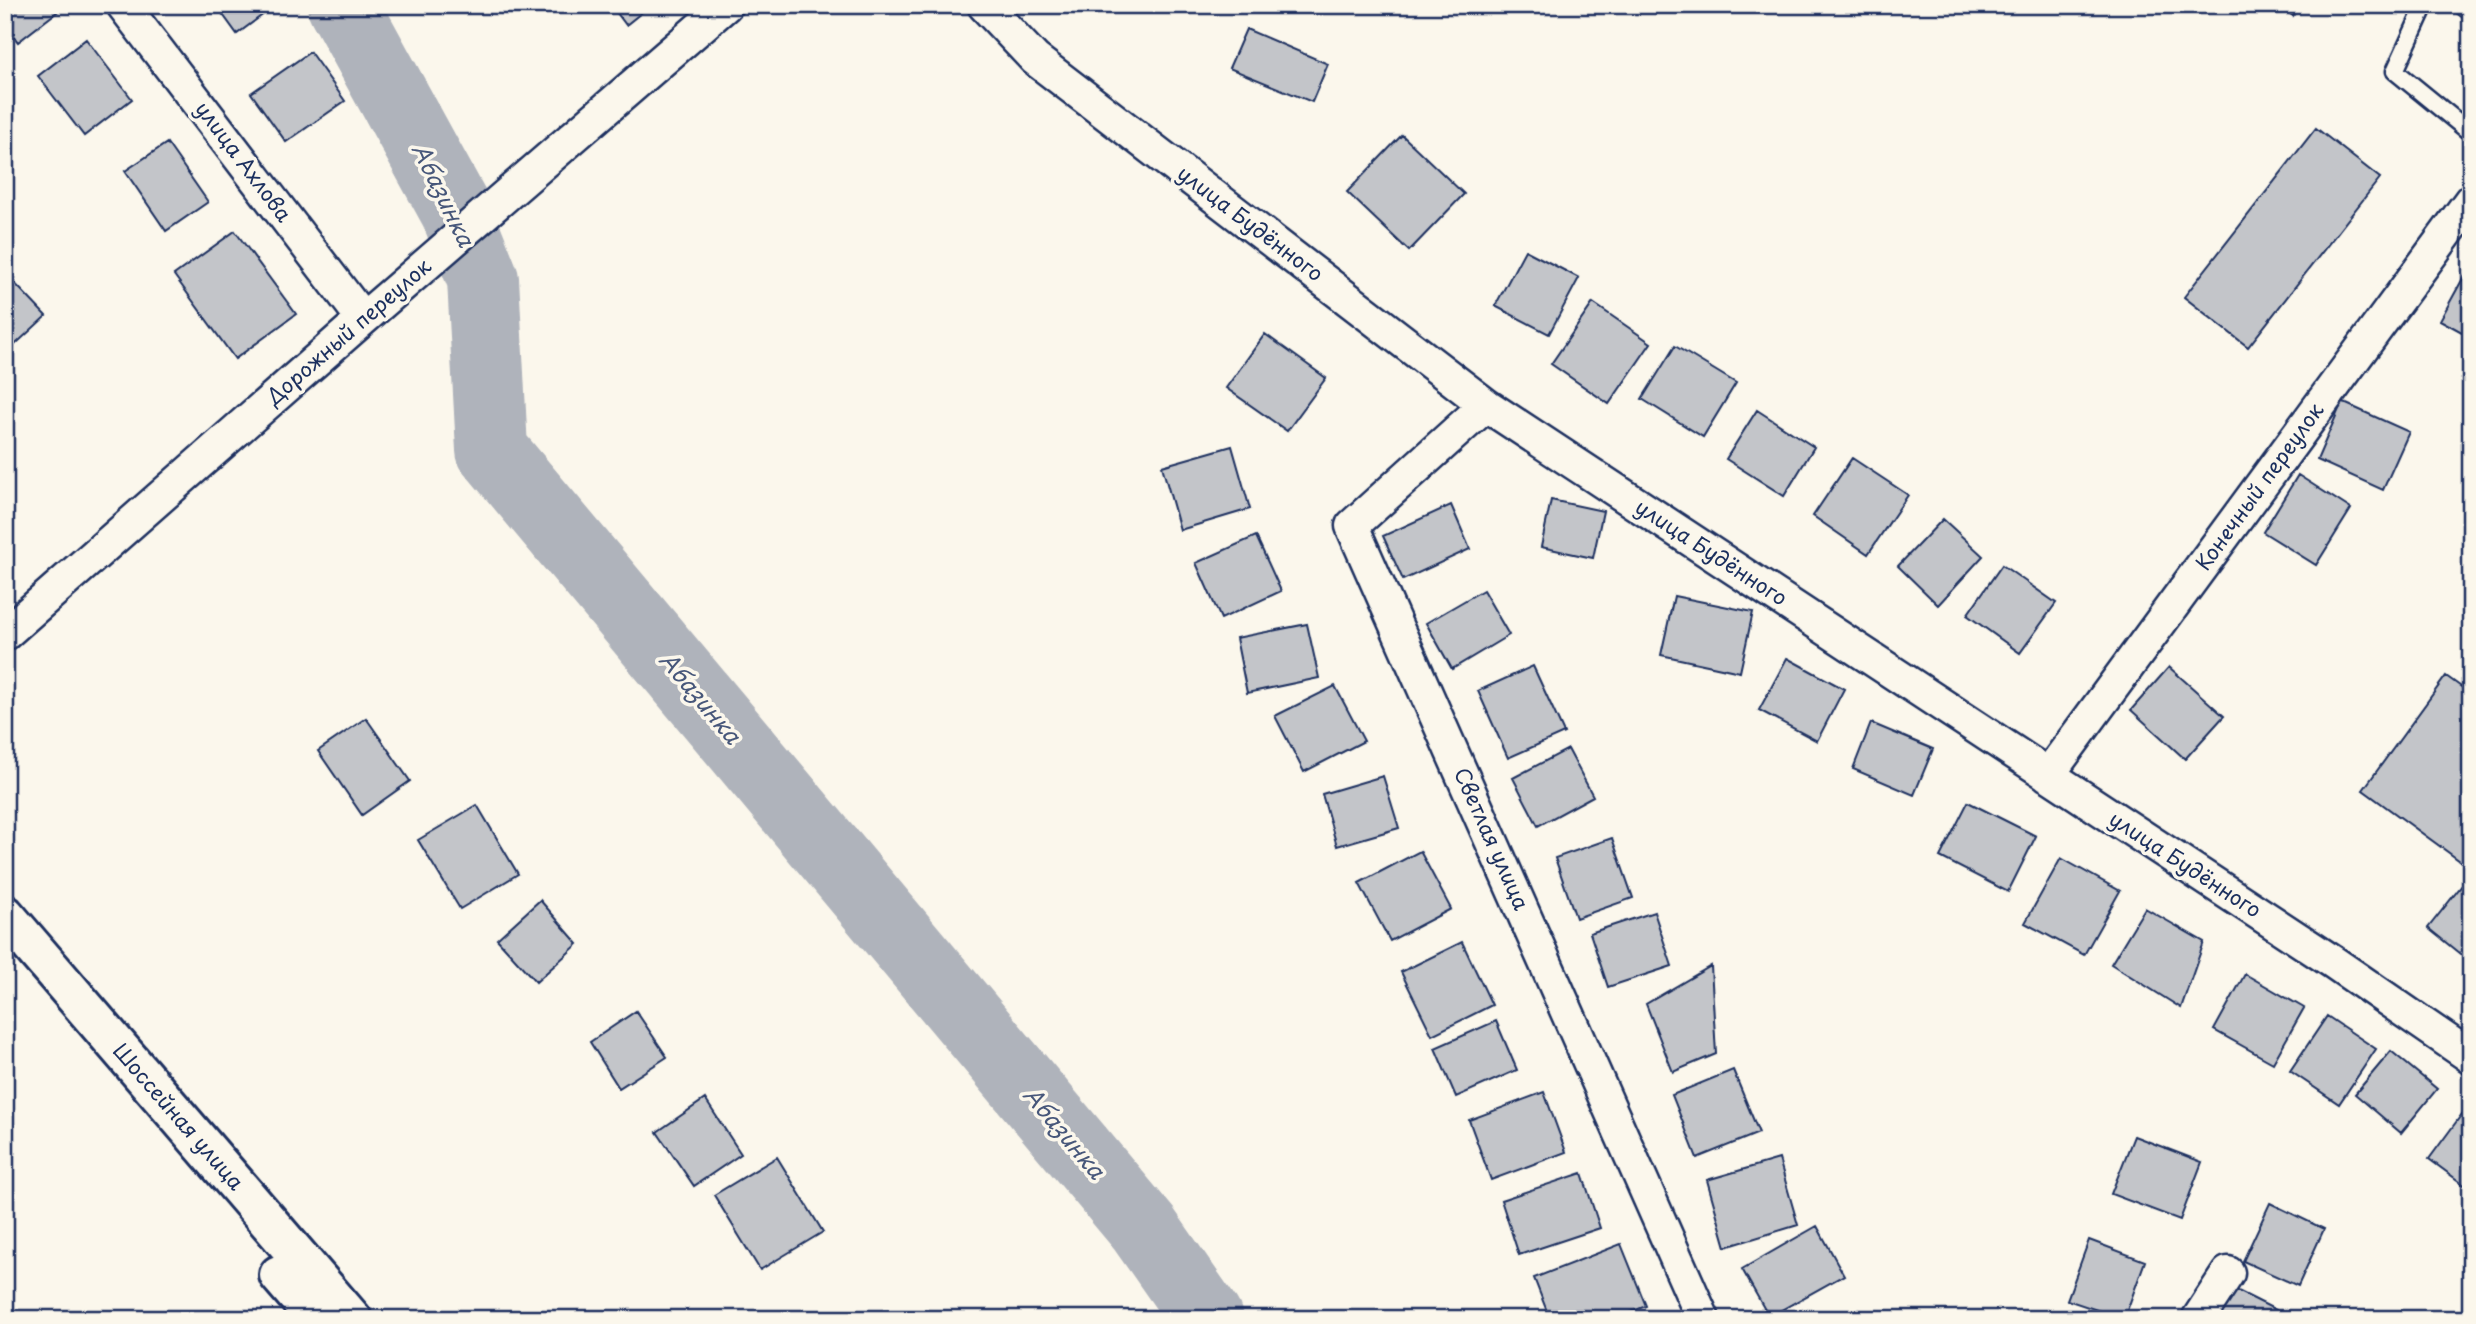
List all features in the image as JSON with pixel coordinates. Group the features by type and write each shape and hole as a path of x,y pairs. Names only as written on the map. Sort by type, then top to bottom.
{"main road":[{"name":"Шоссейная улица","path":"5,915 352,1319"},
{"name":"Шоссейная улица","path":"5,953 317,1319"}],"street":[{"name":"улица Ахлова","path":"123,5 363,319"},
{"name":"Дорожный переулок","path":"5,634 726,5"},
{"name":"улица Будённого","path":"984,5 1035,59 1486,405 2333,962 2471,1057"},
{"name":"Конечный переулок","path":"2048,775 2471,200"},
{"name":"Светлая улица","path":"1486,405 1352,526 1703,1319"},
{"path":"2198,1319 2228,1273"}],"lane":[{"path":"2424,5 2395,71 2471,132"}],"building":[{"path":"5,5 66,5 18,42 5,26"},
{"path":"216,5 276,5 237,34"},
{"path":"611,5 651,5 626,25"},
{"path":"2278,5 2301,5 2293,16"},
{"path":"2454,5 2471,5 2471,24 2451,9"},
{"path":"1246,29 1328,64 1312,102 1229,68"},
{"path":"86,39 132,99 84,136 38,76"},
{"path":"310,52 345,101 286,142 251,93"},
{"path":"2316,128 2380,178 2248,347 2184,297"},
{"path":"1402,135 1464,194 1409,251 1347,192"},
{"path":"167,143 208,202 166,231 125,171"},
{"path":"235,231 296,314 235,359 174,275"},
{"path":"1525,250 1579,278 1549,334 1495,306"},
{"path":"5,273 46,316 5,354"},
{"path":"2466,273 2471,276 2471,337 2440,320"},
{"path":"1593,303 1651,343 1609,404 1551,364"},
{"path":"1265,334 1326,378 1287,431 1226,388"},
{"path":"1675,346 1736,383 1703,437 1642,399"},
{"path":"2342,402 2409,432 2383,490 2317,460"},
{"path":"1757,410 1814,447 1784,496 1726,459"},
{"path":"1232,446 1250,509 1180,530 1162,466"},
{"path":"1852,458 1908,495 1868,554 1813,516"},
{"path":"2298,475 2351,509 2316,565 2263,532"},
{"path":"1551,500 1603,511 1593,558 1541,547"},
{"path":"1451,505 1470,549 1403,580 1383,536"},
{"path":"1943,519 1983,556 1938,605 1898,566"},
{"path":"1256,536 1281,591 1221,619 1196,563"},
{"path":"2002,565 2056,603 2020,653 1967,615"},
{"path":"1483,590 1509,635 1452,669 1426,623"},
{"path":"1674,596 1753,612 1740,672 1661,655"},
{"path":"1307,624 1319,678 1247,693 1236,638"},
{"path":"1787,658 1844,689 1817,741 1759,710"},
{"path":"1533,666 1564,733 1508,758 1478,691"},
{"path":"2169,667 2224,716 2185,759 2131,710"},
{"path":"2446,676 2471,694 2471,869 2363,790"},
{"path":"1335,686 1364,741 1304,772 1275,716"},
{"path":"366,718 410,781 362,815 318,751"},
{"path":"1871,723 1933,749 1914,795 1853,769"},
{"path":"1568,749 1593,796 1538,826 1513,778"},
{"path":"1383,776 1399,828 1337,846 1322,794"},
{"path":"1968,802 2036,836 2008,892 1940,857"},
{"path":"477,805 518,874 460,909 418,840"},
{"path":"1612,838 1633,898 1576,918 1555,858"},
{"path":"1420,851 1451,909 1390,941 1359,883"},
{"path":"2061,858 2120,891 2084,955 2025,923"},
{"path":"2467,879 2471,882 2470,962 2428,928"},
{"path":"540,900 578,944 536,982 497,939"},
{"path":"2145,908 2204,942 2181,1008 2111,964"},
{"path":"1654,912 1672,966 1608,987 1590,933"},
{"path":"1462,942 1492,1005 1432,1035 1401,972"},
{"path":"1711,966 1716,1054 1673,1072 1646,1004"},
{"path":"2245,974 2304,1008 2273,1063 2214,1030"},
{"path":"636,1011 667,1057 619,1088 590,1042"},
{"path":"2327,1016 2376,1049 2339,1104 2290,1071"},
{"path":"1496,1021 1517,1070 1456,1097 1435,1048"},
{"path":"2391,1051 2437,1089 2401,1133 2355,1094"},
{"path":"1733,1070 1759,1133 1697,1158 1672,1095"},
{"path":"1544,1092 1566,1152 1491,1180 1469,1120"},
{"path":"705,1099 741,1154 694,1186 657,1132"},
{"path":"2462,1114 2471,1120 2471,1190 2429,1159"},
{"path":"2134,1136 2202,1162 2180,1220 2111,1194"},
{"path":"777,1157 823,1232 760,1270 714,1195"},
{"path":"1779,1159 1798,1225 1726,1247 1707,1180"},
{"path":"1582,1173 1600,1228 1519,1255 1501,1200"},
{"path":"2270,1203 2324,1229 2298,1286 2243,1261"},
{"path":"1817,1226 1844,1275 1769,1317 1742,1269"},
{"path":"2089,1240 2145,1261 2124,1319 2067,1300"},
{"path":"1621,1244 1646,1306 1614,1319 1550,1319 1534,1278"},
{"path":"2224,1284 2276,1310 2272,1319 2206,1319"},
{"path":"1859,1310 1862,1319 1832,1319"}],"waterway":[{"name":"Абазинка","path":"343,5 456,211 483,279 492,450 1144,1229 1207,1319"}]}
